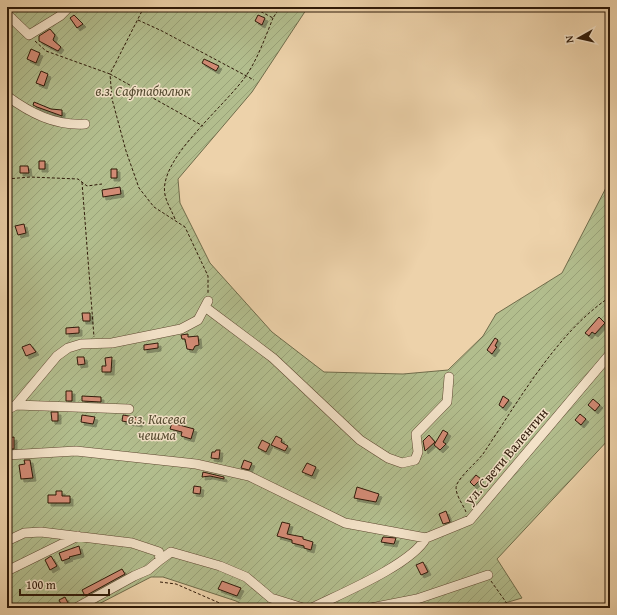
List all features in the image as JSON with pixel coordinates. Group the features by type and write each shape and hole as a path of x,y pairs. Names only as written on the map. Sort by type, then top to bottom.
{"street":[{"path":"7,14 30,35 60,16 69,7"},
{"path":"7,96 36,115 71,124 85,124"},
{"path":"7,410 16,405 62,352 68,348 80,344 112,343 180,330 198,320 206,304 273,358 360,440 388,458 402,463 415,460 418,452 416,434 447,402 449,377"},
{"name":"ул. Свети Валентин","path":"426,538 470,520 610,354"},
{"path":"16,405 129,409"},
{"path":"7,455 76,450 196,464 249,476 345,523 426,538"},
{"path":"7,541 24,533 41,532 78,536 132,543 159,552 160,560"},
{"path":"7,572 78,536"},
{"path":"312,608 375,578 415,550 426,538"},
{"path":"76,608 134,576 148,570 171,552 220,566 246,577 271,598 303,608"},
{"path":"371,608 417,599 488,575"}],"path":[{"path":"144,7 110,74 112,99 126,151 139,188 154,207 185,227 208,276 206,304"},
{"path":"252,7 273,18"},
{"path":"176,220 164,196 166,178 179,153 246,76 260,50 273,18 280,7"},
{"path":"137,20 162,31 254,80"},
{"path":"30,35 46,51 110,74 203,126"},
{"path":"7,179 30,177 78,179 87,186 102,184"},
{"path":"82,182 95,344"},
{"path":"470,520 456,490 457,484 477,461 541,367 582,320 610,297"},
{"path":"488,575 511,608"},
{"path":"160,582 176,584 231,608"},
{"path":"505,608 508,605"}],"green space":[{"name":"в.з. Касева чешма","path":"7,7 308,7 252,92 178,179 180,203 210,263 272,332 324,372 403,374 448,370 483,336 496,314 562,273 610,180 610,438 497,559 522,598 488,608 249,608 236,601 163,577 151,577 91,608 7,608"}],"building":[{"path":"74,15 83,24 77,28 70,18"},
{"path":"258,15 265,18 262,25 255,21"},
{"path":"50,29 55,35 53,40 61,47 58,51 39,41 39,36"},
{"path":"31,49 40,53 36,63 27,59"},
{"path":"204,59 219,66 216,71 202,63"},
{"path":"41,71 48,74 44,86 36,83"},
{"path":"34,102 51,109 62,110 62,116 33,105"},
{"path":"39,161 45,161 45,169 39,169"},
{"path":"20,166 28,166 29,173 20,173"},
{"path":"111,169 117,169 117,178 111,178"},
{"path":"120,187 121,194 103,197 102,190"},
{"path":"24,224 26,233 18,235 15,226"},
{"path":"82,313 90,313 90,321 83,321"},
{"path":"599,317 605,323 595,334 592,332 589,336 585,333"},
{"path":"79,327 79,333 66,334 66,328"},
{"path":"188,334 188,337 198,336 199,345 195,346 193,350 187,349 185,339 182,339 181,335"},
{"path":"495,338 498,340 495,346 497,347 492,354 487,350"},
{"path":"158,343 158,348 144,350 144,345"},
{"path":"30,344 36,352 26,356 22,347"},
{"path":"77,357 84,357 85,364 78,365"},
{"path":"112,357 111,372 102,372 102,366 106,366 105,358"},
{"path":"66,391 72,391 72,401 66,401"},
{"path":"82,396 101,397 101,402 82,401"},
{"path":"503,396 509,400 503,408 499,405"},
{"path":"593,399 600,405 595,411 588,405"},
{"path":"51,412 58,412 58,421 52,421"},
{"path":"580,414 586,419 581,425 575,420"},
{"path":"82,415 95,417 93,424 81,422"},
{"path":"123,415 140,418 139,424 122,421"},
{"path":"172,423 194,429 191,439 181,436 182,432 170,429"},
{"path":"443,430 448,433 443,442 446,444 440,450 434,445"},
{"path":"429,435 435,442 425,451 423,441"},
{"path":"276,436 282,439 281,442 288,446 285,451 271,445"},
{"path":"14,437 14,449 7,449 8,438"},
{"path":"262,440 270,444 266,452 258,448"},
{"path":"216,450 220,450 219,459 211,458 212,452 215,452"},
{"path":"24,460 30,460 33,478 21,479 19,465 25,464"},
{"path":"244,460 252,463 249,470 241,468"},
{"path":"307,463 316,467 312,476 302,472"},
{"path":"203,472 224,477 224,479 210,476 202,477"},
{"path":"476,475 481,479 474,486 470,482"},
{"path":"194,486 201,487 200,494 193,493"},
{"path":"357,487 379,494 376,502 354,498"},
{"path":"56,491 62,491 62,496 70,496 70,503 48,503 48,495 56,495"},
{"path":"446,511 450,522 443,524 439,514"},
{"path":"282,522 290,524 287,534 303,537 303,539 313,542 311,550 304,548 304,546 292,543 292,540 277,536"},
{"path":"383,537 396,538 394,544 381,542"},
{"path":"79,546 81,554 69,557 70,558 62,561 59,553"},
{"path":"51,556 57,566 50,570 45,560"},
{"path":"423,562 428,572 421,575 416,565"},
{"path":"122,569 125,574 85,596 82,590"},
{"path":"222,581 241,588 237,596 218,589"},
{"path":"65,597 69,605 63,608 59,600"}],"park label":[{"name":"в.з. Сафтабюлюк","path":"143,91"}]}
